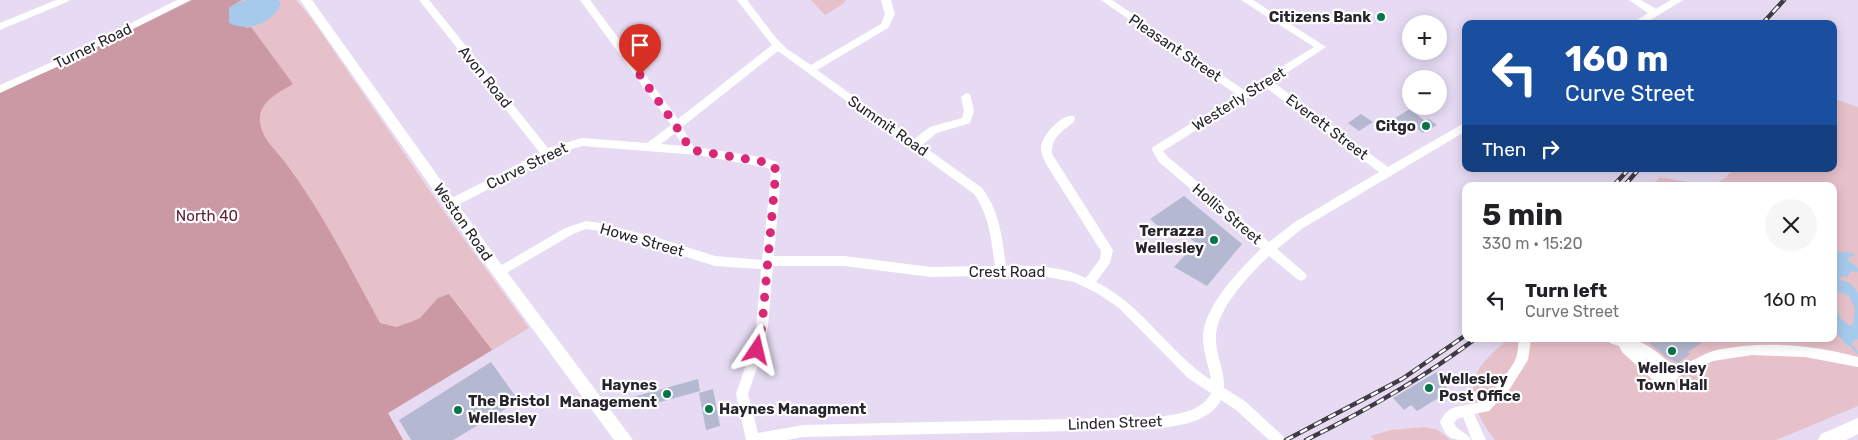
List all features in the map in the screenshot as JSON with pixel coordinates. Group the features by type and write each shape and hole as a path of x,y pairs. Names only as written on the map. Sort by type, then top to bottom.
{"main road":[{"name":"Weston Road","path":"306,0 499,272 624,440"},
{"path":"1827,440 1858,426"}],"street":[{"path":"0,27 64,0"},
{"name":"Turner Road","path":"0,89 62,61 185,0"},
{"name":"Avon Road","path":"424,0 547,154"},
{"path":"585,0 676,126 691,150"},
{"name":"Summit Road","path":"742,0 778,46 968,182 984,199 994,223 1001,270"},
{"path":"810,70 885,26 890,14 886,0"},
{"name":"Pleasant Street","path":"1106,0 1244,95"},
{"name":"Westerly Street","path":"1157,150 1321,47 1246,0"},
{"path":"1634,0 1656,12"},
{"path":"1643,20 1678,0"},
{"path":"652,146 778,46"},
{"name":"Everett Street","path":"1266,82 1388,172"},
{"path":"914,145 934,130 966,120 969,111 966,97"},
{"path":"1070,120 1050,136 1046,148 1050,161 1106,247 1108,255 1106,260 1089,283"},
{"path":"1218,392 1218,380 1209,346 1212,321 1238,283 1267,248 1299,224 1462,127"},
{"name":"Curve Street","path":"450,204 547,154 567,145 586,141 691,150 765,162 774,167 776,175 758,346 742,394 754,440"},
{"name":"Hollis Street","path":"1157,150 1163,159 1301,276"},
{"name":"Howe Street","path":"499,272 568,230 586,225 650,240 719,262 767,263"},
{"name":"Crest Road","path":"767,263 844,261 931,272 1001,270 1050,272 1089,283 1123,304 1192,374 1241,406 1274,436"},
{"path":"1464,440 1450,430 1447,422 1453,414 1484,407 1505,386 1522,360 1525,342"},
{"path":"1620,342 1658,378 1670,379 1673,376 1674,370 1685,370 1712,356 1768,349 1811,352 1858,362"},
{"name":"Linden Street","path":"754,440 808,430 1159,423 1200,412 1212,404 1218,392"},
{"path":"1466,410 1479,440"}],"green space":[{"name":"North 40","path":"192,0 242,0 236,3 246,28 251,27 293,84 270,99 262,109 260,122 263,134 311,200 380,323 396,327 411,322 420,318 438,298 449,294 492,350 388,413 403,440 0,440 0,92 52,69"},
{"name":"North 40","path":"197,0 296,0 312,19 445,213 529,328 388,413 403,440 0,96"},
{"path":"811,0 846,0 843,4 825,15"},
{"path":"1837,100 1858,107 1858,406 1776,440 1495,440 1484,424 1476,407 1473,389 1478,371 1487,358 1504,342 1837,342 1837,182 1718,182 1730,172 1837,172"},
{"path":"1660,177 1688,182 1655,182"},
{"path":"1425,427 1438,430 1450,440 1374,440 1371,436 1391,430"}],"water":[{"path":"248,0 278,0 281,4 272,17 258,24 243,27 229,23 229,8 236,3"},
{"path":"1837,251 1853,253 1855,256 1847,259 1858,268 1858,272 1851,271 1847,277 1839,276 1841,280 1850,283 1858,293 1858,339 1852,342 1853,345 1848,346 1837,331 1837,310 1841,319 1849,325 1853,325 1855,308 1849,296 1837,291"}],"building":[{"path":"1361,114 1373,122 1359,131 1348,123"},
{"path":"1402,114 1418,115 1425,121 1429,119 1437,125 1423,133 1412,125 1407,128 1395,118"},
{"name":"Terrazza Wellesley","path":"1184,196 1242,244 1207,286 1174,267 1196,243 1180,230 1169,236 1150,219"},
{"name":"Wellesley Town Hall","path":"1648,342 1703,342 1688,352 1690,354 1678,363 1666,357"},
{"name":"The Bristol Wellesley","path":"491,362 519,401 453,440 411,440 399,420"},
{"name":"Wellesley Post Office","path":"1440,370 1451,380 1444,385 1450,391 1417,411 1411,405 1404,410 1393,398"},
{"name":"Haynes Management","path":"698,379 700,391 635,409 633,397"},
{"name":"Haynes Managment","path":"713,389 720,426 706,430 699,393"}],"waterway":[{"path":"1849,343 1858,353"}],"railway":[{"path":"1766,20 1784,0"},
{"path":"1617,182 1626,172"},
{"path":"1628,182 1636,172"},
{"path":"1286,440 1402,379 1462,338"},
{"path":"1306,440 1393,394 1435,368 1471,342"}],"place":[{"name":"Citizens Bank","path":"1381,17"},
{"name":"Citgo","path":"1426,126"},
{"name":"Terrazza Wellesley","path":"1214,240"},
{"name":"Wellesley Town Hall","path":"1672,351"},
{"name":"Wellesley Post Office","path":"1429,388"},
{"name":"Haynes Management","path":"667,394"},
{"name":"Haynes Managment","path":"709,409"},
{"name":"The Bristol Wellesley","path":"458,410"}],"route":[{"path":"640,75 691,150 765,162 773,165 776,170 762,326 757,350"}]}
